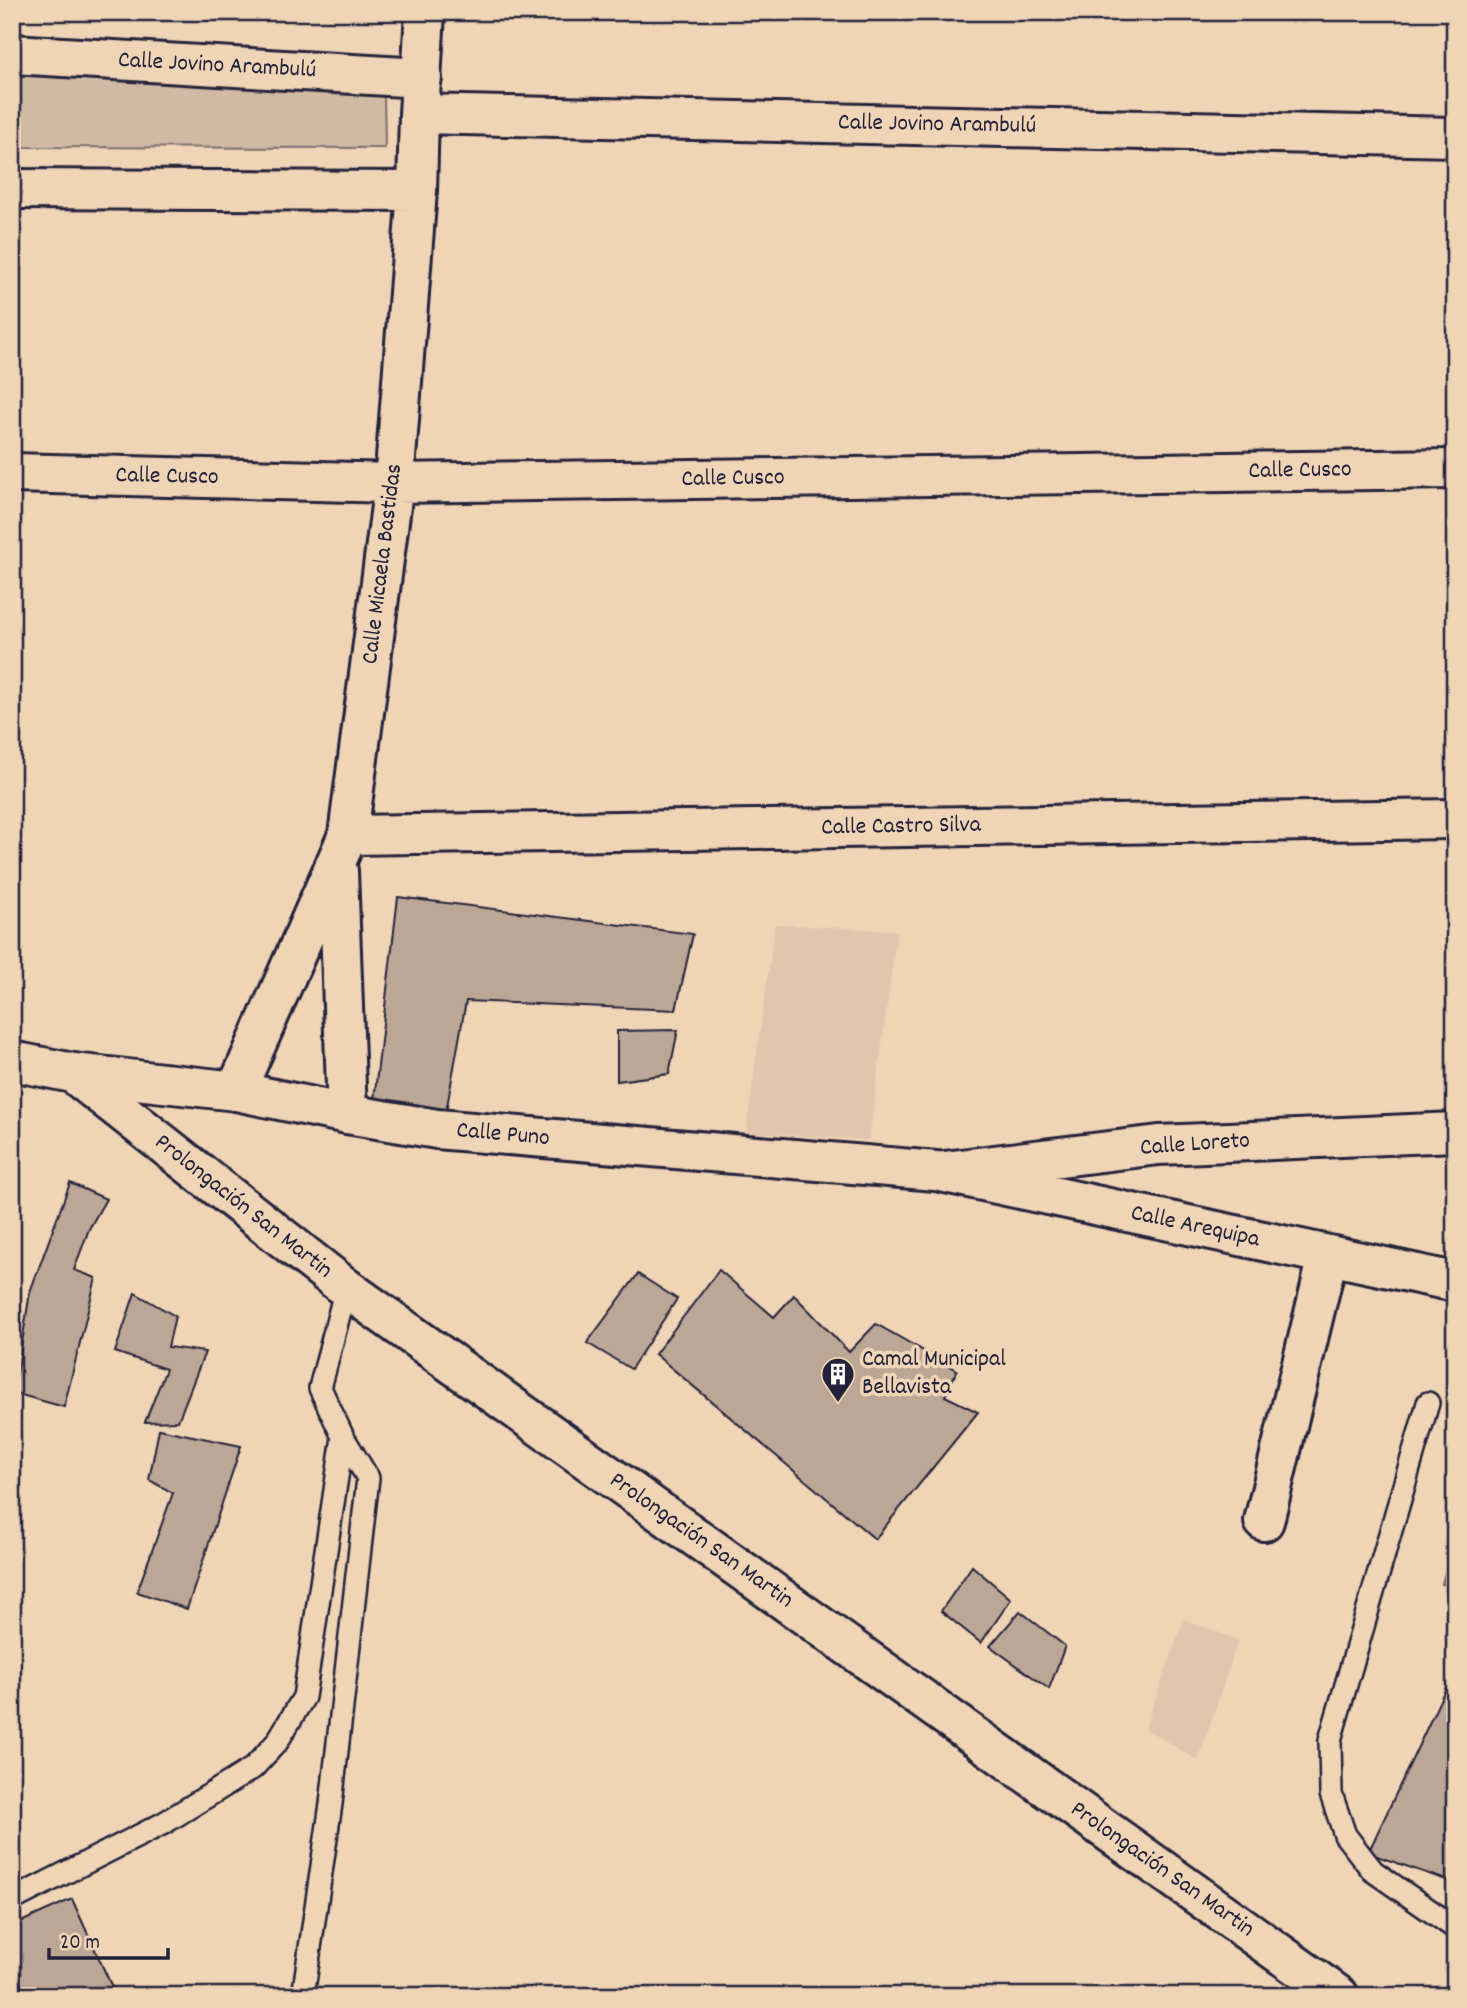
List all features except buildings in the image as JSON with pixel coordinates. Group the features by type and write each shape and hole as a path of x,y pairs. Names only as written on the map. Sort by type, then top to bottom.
{"street":[{"name":"Calle Micaela Bastidas","path":"236,1091 343,847 394,483 417,191 425,12"},
{"name":"Calle Jovino Arambulú","path":"12,54 420,96 1455,137"},
{"path":"12,189 417,191"},
{"name":"Calle Cusco","path":"12,473 394,483 1455,469"},
{"name":"Calle Castro Silva","path":"343,847 1455,820"},
{"path":"343,847 347,1114"},
{"name":"Calle Puno","path":"12,1061 73,1073 236,1091 437,1129 936,1171"},
{"name":"Prolongación San Martin","path":"73,1073 346,1288 1339,1996"},
{"name":"Calle Loreto","path":"936,1171 1160,1145 1455,1132"},
{"name":"Calle Arequipa","path":"936,1171 1455,1282"},
{"path":"1264,1521 1328,1256"}],"lane":[{"path":"303,1996 331,1804 368,1478 343,1437 320,1388 346,1288"},
{"path":"1427,1403 1330,1740 1331,1794 1345,1835 1373,1871 1455,1928"},
{"path":"12,1900 164,1823 253,1768 277,1742 304,1697 343,1437"}],"shaded area":[{"path":"12,74 384,94 385,148 12,147"},
{"path":"775,924 897,931 869,1140 746,1132"},
{"path":"1455,1535 1455,1587 1442,1584"},
{"path":"1184,1619 1238,1640 1198,1761 1145,1728"}],"place":[{"name":"Camal Municipal Bellavista","path":"838,1404"}]}
